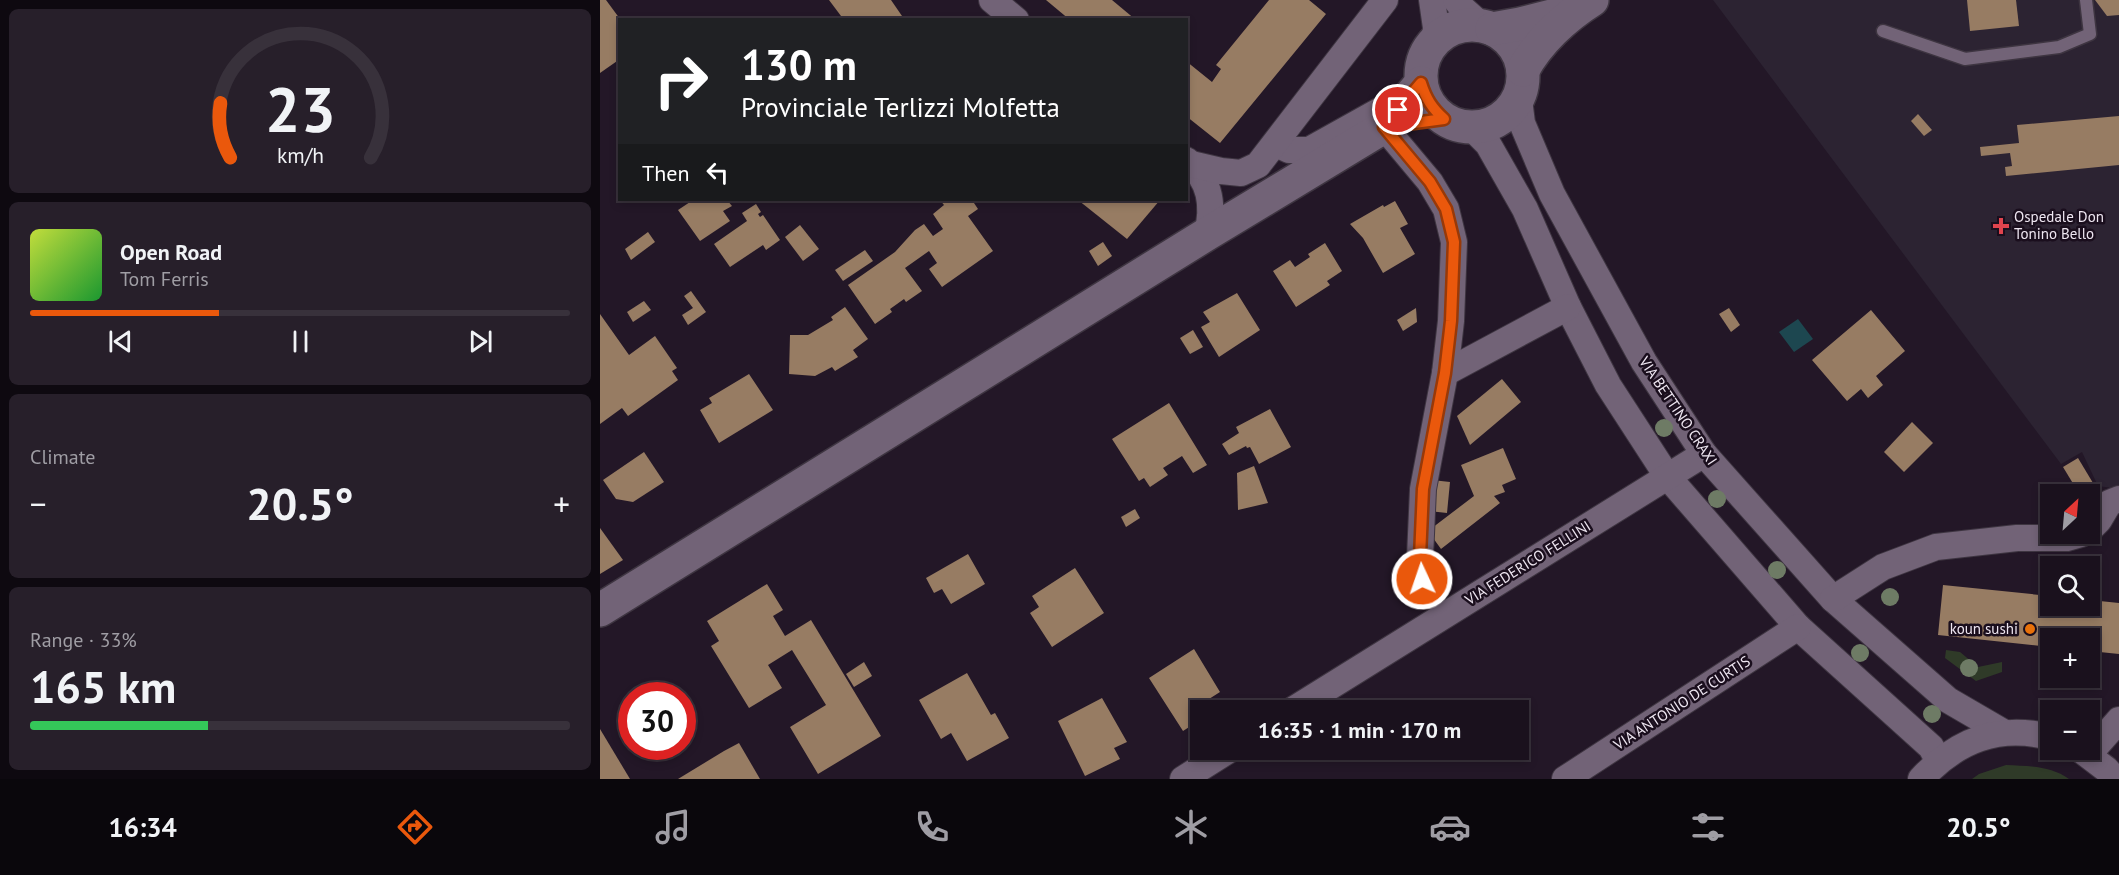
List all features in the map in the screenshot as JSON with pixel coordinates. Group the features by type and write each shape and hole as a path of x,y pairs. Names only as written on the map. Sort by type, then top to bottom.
{"main road":[{"path":"600,610 1384,127 1417,88 1426,54 1434,42 1445,33 1458,27 1520,24 1585,5"},
{"path":"1384,127 1458,123 1486,126 1499,120 1511,111 1533,52 1585,5"},
{"path":"1487,27 1511,44 1520,56 1521,84"},
{"path":"1417,88 1433,109 1458,123"}],"street":[{"path":"992,0 1014,18"},
{"path":"1189,162 1221,171 1241,173 1258,165 1385,0"},
{"path":"1432,0 1436,28 1434,42"},
{"path":"1456,0 1462,8 1487,27"},
{"name":"VIA BETTINO CRAXI","path":"1521,84 1522,123 1552,194 1644,362 1704,454 1833,599 1948,700 2003,732"},
{"path":"1276,144 1289,150 1309,150 1417,88"},
{"path":"1458,123 1488,144 1525,209 1568,307 1608,385 1667,476 1798,627 1931,747 1938,760"},
{"path":"1384,127 1430,182 1446,209 1454,242 1451,321 1445,373 1423,489 1420,557 1422,579"},
{"path":"1189,162 1210,192 1211,216 1207,234"},
{"path":"1445,373 1568,307"},
{"name":"VIA FEDERICO FELLINI","path":"1309,700 1704,454"},
{"path":"2100,518 2109,503 2119,499"},
{"path":"1833,599 1883,567 1936,547 2017,538 2040,538"},
{"name":"VIA ANTONIO DE CURTIS","path":"1565,779 1798,627"},
{"path":"2100,738 2119,720"},
{"path":"1921,779 1938,760 1968,741 2003,732 2040,734"},
{"path":"1183,779 1213,760"},
{"path":"2095,760 2115,779"}],"lane":[{"path":"1883,31 1965,59 2059,47 2090,34 2085,0"}],"shaded area":[{"name":"Ospedale Don Tonino Bello","path":"1713,0 2119,0 2119,489 2097,484 2082,452 2061,464"},
{"path":"1798,319 1813,339 1794,352 1779,332"},
{"path":"1946,650 1960,652 1978,667 2002,662 2002,672 1976,681 1945,658"},
{"path":"2006,765 2047,769 2069,779 1972,779 1979,774"}],"building":[{"path":"600,0 606,0 619,18 618,60 600,73"},
{"path":"829,0 891,0 902,16 900,18 842,18"},
{"path":"1046,0 1112,0 1134,18 1068,18"},
{"path":"1269,0 1309,0 1326,14 1220,143 1188,118 1188,63 1212,82 1221,69 1216,65"},
{"path":"1967,0 2016,0 2019,26 1970,31"},
{"path":"2095,0 2119,0 2119,15 2107,16"},
{"path":"1918,114 1932,130 1924,136 1911,121"},
{"path":"2119,116 2119,165 2006,176 2005,167 2012,166 2010,153 1981,156 1980,147 2019,143 2017,125"},
{"path":"692,201 728,201 732,206 723,211 730,221 700,241 678,210"},
{"path":"941,201 973,201 978,209 968,216 993,251 942,287 929,269 937,263 929,251 905,268 922,291 906,302 904,299 890,309 892,312 875,324 848,285 895,252 915,230 924,224 933,236 943,229 933,214 944,205"},
{"path":"1079,201 1159,201 1127,239"},
{"path":"1395,201 1408,224 1400,228 1415,254 1383,273 1363,238 1350,224 1383,205 1384,207"},
{"path":"756,204 761,212 758,214 760,217 763,215 780,240 766,250 763,245 730,267 714,244 747,221 742,213"},
{"path":"800,225 819,249 803,261 785,237"},
{"path":"648,232 655,242 631,260 625,249"},
{"path":"1103,242 1112,256 1098,266 1089,251"},
{"path":"1325,243 1342,271 1327,281 1330,285 1296,307 1273,271 1290,260 1295,267 1310,257 1308,254"},
{"path":"865,250 873,261 843,281 835,270"},
{"path":"691,291 706,312 688,325 682,315 693,308 684,296"},
{"path":"1237,293 1260,330 1219,357 1201,327 1210,322 1203,312"},
{"path":"644,301 651,310 633,322 627,312"},
{"path":"845,307 868,339 853,350 858,357 835,371 832,367 815,376 789,374 790,335 808,335 833,320 831,317"},
{"path":"1416,308 1417,322 1403,331 1397,320"},
{"path":"1729,308 1740,325 1731,332 1719,314"},
{"path":"1871,310 1905,351 1876,376 1883,385 1868,398 1861,389 1847,401 1812,360"},
{"path":"600,314 629,355 655,336 677,368 672,371 678,380 628,416 622,408 600,424"},
{"path":"1193,330 1203,347 1190,354 1180,338"},
{"path":"749,374 773,410 719,443 700,410 712,403 709,398"},
{"path":"1502,379 1521,402 1470,445 1457,416"},
{"path":"1169,403 1207,465 1193,473 1182,456 1163,468 1168,475 1150,487 1144,478 1139,481 1112,439"},
{"path":"1270,409 1291,447 1259,464 1250,447 1246,446 1229,455 1222,444 1239,433 1236,427"},
{"path":"1912,422 1933,443 1904,472 1884,452"},
{"path":"1503,448 1516,479 1502,485 1505,492 1494,496 1500,503 1441,549 1428,531 1474,496 1461,465"},
{"path":"644,452 664,482 633,502 616,499 603,480"},
{"path":"2078,458 2093,484 2073,484 2063,467"},
{"path":"1254,466 1268,503 1238,510 1237,473"},
{"path":"1432,480 1450,482 1447,513 1429,511"},
{"path":"1135,509 1140,518 1126,527 1121,517"},
{"path":"600,528 623,560 600,574"},
{"path":"968,554 985,584 951,604 942,589 934,593 926,578"},
{"path":"1075,568 1104,613 1052,647 1030,613 1039,607 1032,596"},
{"path":"767,584 783,610 773,616 785,636 811,620 881,736 818,774 790,727 826,705 792,650 768,665 782,688 749,708 711,646 719,641 707,621"},
{"path":"1943,585 2040,595 2040,616 2100,616 2100,601 2119,603 2119,654 2100,652 2100,628 2040,628 2040,646 1938,635"},
{"path":"1194,649 1220,692 1210,700 1190,700 1190,726 1183,731 1149,678"},
{"path":"864,662 872,676 854,687 846,674"},
{"path":"967,673 991,715 995,713 1009,738 967,761 951,733 941,739 919,700"},
{"path":"1102,698 1127,742 1114,748 1120,759 1085,776 1058,721"},
{"path":"600,729 630,779 600,779"},
{"path":"739,743 760,779 678,779 724,751"}],"place":[{"name":"Ospedale Don Tonino Bello","path":"2001,226"},
{"name":"koun sushi","path":"2030,629"}],"route":[{"path":"1398,110 1421,83 1425,97 1444,119 1384,127 1430,182 1446,209 1454,242 1451,321 1445,373 1423,489 1420,557 1422,579"}]}
